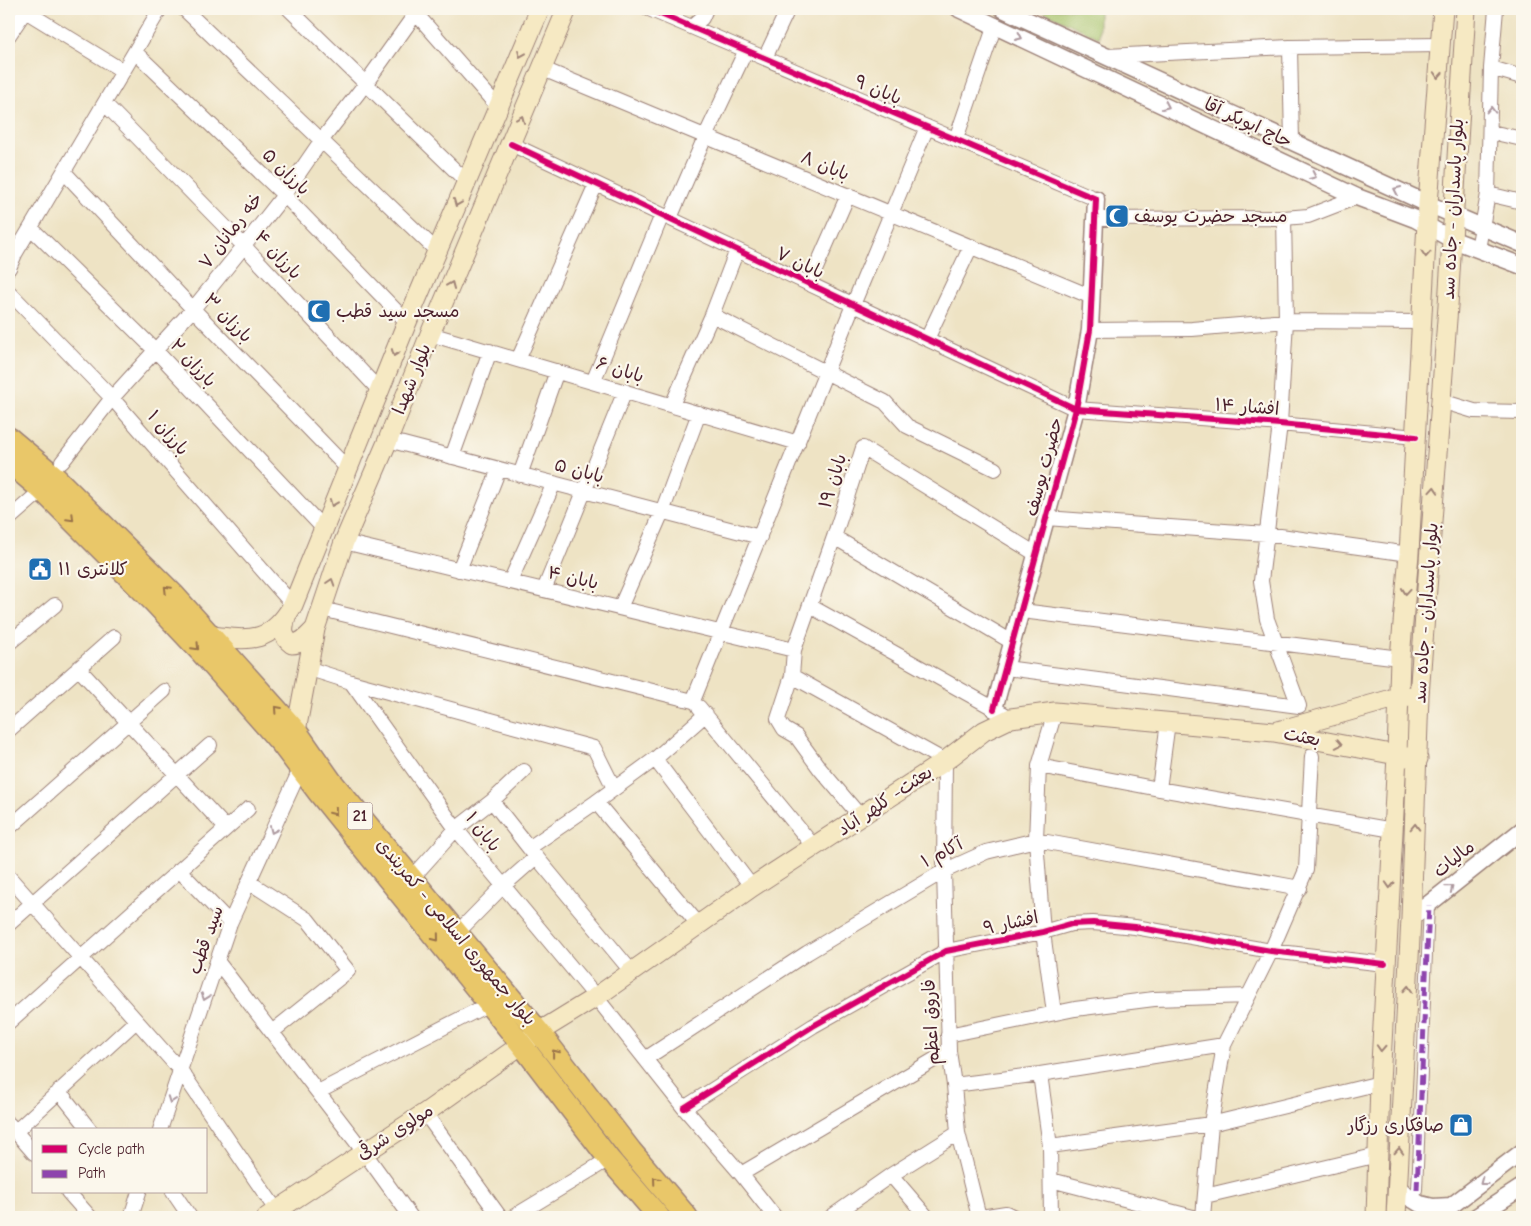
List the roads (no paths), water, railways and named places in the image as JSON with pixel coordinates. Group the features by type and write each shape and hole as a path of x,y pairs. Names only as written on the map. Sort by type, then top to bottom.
{"main road":[{"name":"بلوار شهدا","path":"212,636 235,639 259,638 270,632 290,611 407,322 540,9"},
{"name":"بلوار شهدا","path":"288,737 308,668 315,629 344,542 567,9"},
{"name":"بلوار پاسداران - جاده سد","path":"1376,1217 1385,964 1397,756 1400,658 1409,554 1428,204 1442,9"},
{"name":"بلوار پاسداران - جاده سد","path":"1396,1217 1411,918 1419,696 1441,400 1466,9"},
{"name":"بلوار جمهوری اسلامی - کمربندی","path":"9,438 53,475 174,595 212,636 489,1004 608,1159 658,1217"},
{"name":"بلوار جمهوری اسلامی - کمربندی","path":"9,462 42,490 288,737 300,770 325,787 412,878 539,1032 631,1151 687,1217"},
{"path":"290,611 283,630 285,638 292,644 298,644 303,641 315,629"},
{"name":"بعثت","path":"1274,732 1399,697 1419,696"},
{"name":"بعثت- کلهر آباد","path":"539,1032 596,997 752,887 815,848 860,816 945,761 984,731 1011,718 1055,712 1274,732"},
{"name":"بعثت","path":"1274,732 1418,759"},
{"name":"مولوی شرقی","path":"275,1215 364,1152 426,1113 539,1032"}],"street":[{"path":"9,268 12,252 31,228 160,9"},
{"path":"184,9 438,252"},
{"path":"289,9 466,181"},
{"name":"بابان ۹","path":"649,9 1096,198"},
{"path":"692,27 702,18 706,9"},
{"path":"765,58 788,9"},
{"name":"حاج ابوبکر آقا","path":"959,9 1357,197 1415,219 1451,239 1522,266"},
{"name":"حاج ابوبکر آقا","path":"1002,9 1452,215 1522,244"},
{"path":"1478,249 1488,194 1496,9"},
{"path":"9,35 24,10 123,71"},
{"path":"414,11 499,108"},
{"name":"خه رمانان ۷","path":"62,462 112,398 193,309 284,195 321,141 366,83 414,11"},
{"path":"956,139 995,25"},
{"path":"1107,56 1290,47 1440,45"},
{"path":"1290,47 1292,142"},
{"path":"593,382 666,217 746,50"},
{"name":"بارزان ۵","path":"135,52 284,195 407,322"},
{"path":"1492,68 1522,77"},
{"name":"بابان ۸","path":"543,70 1092,296"},
{"name":"بارزان ۴","path":"104,104 244,246 380,391"},
{"path":"693,701 927,127"},
{"path":"1491,132 1522,139"},
{"name":"بابان ۷","path":"511,144 1076,410"},
{"name":"بارزان ۳","path":"64,172 347,468"},
{"path":"518,360 596,184"},
{"path":"1488,194 1522,202"},
{"path":"809,284 848,195"},
{"path":"1095,218 1284,218 1308,216 1357,197"},
{"name":"حضرت یوسف","path":"994,709 1076,410 1090,330 1096,198"},
{"path":"1006,668 1299,706 1267,619 1261,581 1280,424 1286,321 1284,218"},
{"name":"بارزان ۲","path":"31,228 156,350 323,528"},
{"path":"927,339 971,246"},
{"path":"672,405 712,315 737,250"},
{"name":"بارزان ۱","path":"9,292 112,398 290,611"},
{"path":"712,315 885,402 907,426 995,468"},
{"path":"1090,330 1192,329 1286,321 1422,322"},
{"name":"بابان ۶","path":"430,334 798,443"},
{"path":"452,457 490,351"},
{"path":"520,474 557,371"},
{"path":"544,590 625,392"},
{"path":"1441,400 1474,411 1522,412"},
{"name":"افشار ۱۴","path":"1076,410 1280,424 1416,437"},
{"path":"620,608 662,512 699,414"},
{"name":"بابان ۵","path":"388,440 760,537"},
{"name":"بابان ۱۹","path":"860,816 820,769 796,736 784,729 778,719 792,676 794,650 834,537 862,448 1036,554"},
{"path":"459,570 499,469"},
{"path":"510,582 554,483"},
{"path":"9,519 42,490"},
{"path":"1046,518 1266,534 1409,554"},
{"path":"834,537 1012,642"},
{"name":"بابان ۴","path":"344,542 794,650"},
{"path":"9,643 54,604"},
{"path":"810,606 1011,718"},
{"path":"322,609 693,701 706,714 815,848"},
{"path":"1022,611 1400,658"},
{"path":"9,730 114,636"},
{"path":"78,668 226,828"},
{"path":"308,668 352,682 594,748 614,788"},
{"path":"792,676 945,761"},
{"name":"بابان ۱","path":"352,682 456,829 775,1217"},
{"path":"9,828 164,690"},
{"path":"1054,1013 1043,932 1036,840 1039,766 1055,712"},
{"path":"457,933 533,852 614,788 655,759 706,714"},
{"path":"1159,790 1168,722"},
{"path":"9,924 210,745"},
{"path":"1203,1217 1211,1124 1224,1045 1271,951 1300,888 1306,870 1312,756"},
{"path":"655,759 752,887"},
{"name":"فاروق اعظم","path":"945,761 944,871 949,1051 958,1134 980,1217"},
{"path":"1039,766 1159,790 1393,830"},
{"name":"سید قطب","path":"161,1128 230,923 300,770"},
{"path":"412,878 456,829 524,771"},
{"path":"492,800 632,971"},
{"path":"596,802 699,925"},
{"path":"9,1022 248,809"},
{"name":"مالیات","path":"1411,918 1522,830"},
{"name":"آکام ۱","path":"645,1059 807,953 944,871 986,852 1036,840 1300,888"},
{"path":"179,870 230,923"},
{"path":"9,877 181,1071 275,1215"},
{"path":"249,882 308,920 348,971 272,1032"},
{"path":"1417,1190 1429,905"},
{"name":"افشار ۹","path":"684,1108 813,1026 946,951 1043,932 1071,924 1093,922 1135,927 1271,951 1385,964"},
{"path":"217,961 364,1152 410,1217"},
{"path":"948,1034 1054,1013 1154,999 1248,996"},
{"path":"318,1092 489,1004"},
{"path":"32,1151 12,1128 59,1091 136,1021"},
{"path":"954,1085 1040,1074 1224,1045"},
{"path":"741,1174 949,1051"},
{"path":"1040,1074 1050,1146 1051,1217"},
{"path":"1050,1146 1211,1124 1380,1083"},
{"path":"59,1091 88,1128"},
{"path":"426,1113 500,1217"},
{"path":"832,1217 891,1175 958,1134"},
{"path":"1397,1186 1407,1196 1420,1204 1433,1207 1450,1206 1522,1152"},
{"path":"1205,1196 1378,1155"},
{"path":"513,1217 608,1159"},
{"path":"891,1175 927,1217"},
{"path":"1051,1180 1193,1217"},
{"path":"1476,1217 1518,1192"},
{"path":"69,1194 83,1215"},
{"path":"131,1217 138,1194"},
{"path":"174,1194 190,1217"},
{"path":"980,1217 1006,1213 1014,1217"}],"place":[{"name":"مسجد حضرت یوسف","path":"1117,216"},
{"name":"مسجد سید قطب","path":"319,311"},
{"name":"کلانتری ۱۱","path":"40,569"},
{"name":"صافکاری رزگار","path":"1461,1125"}]}
